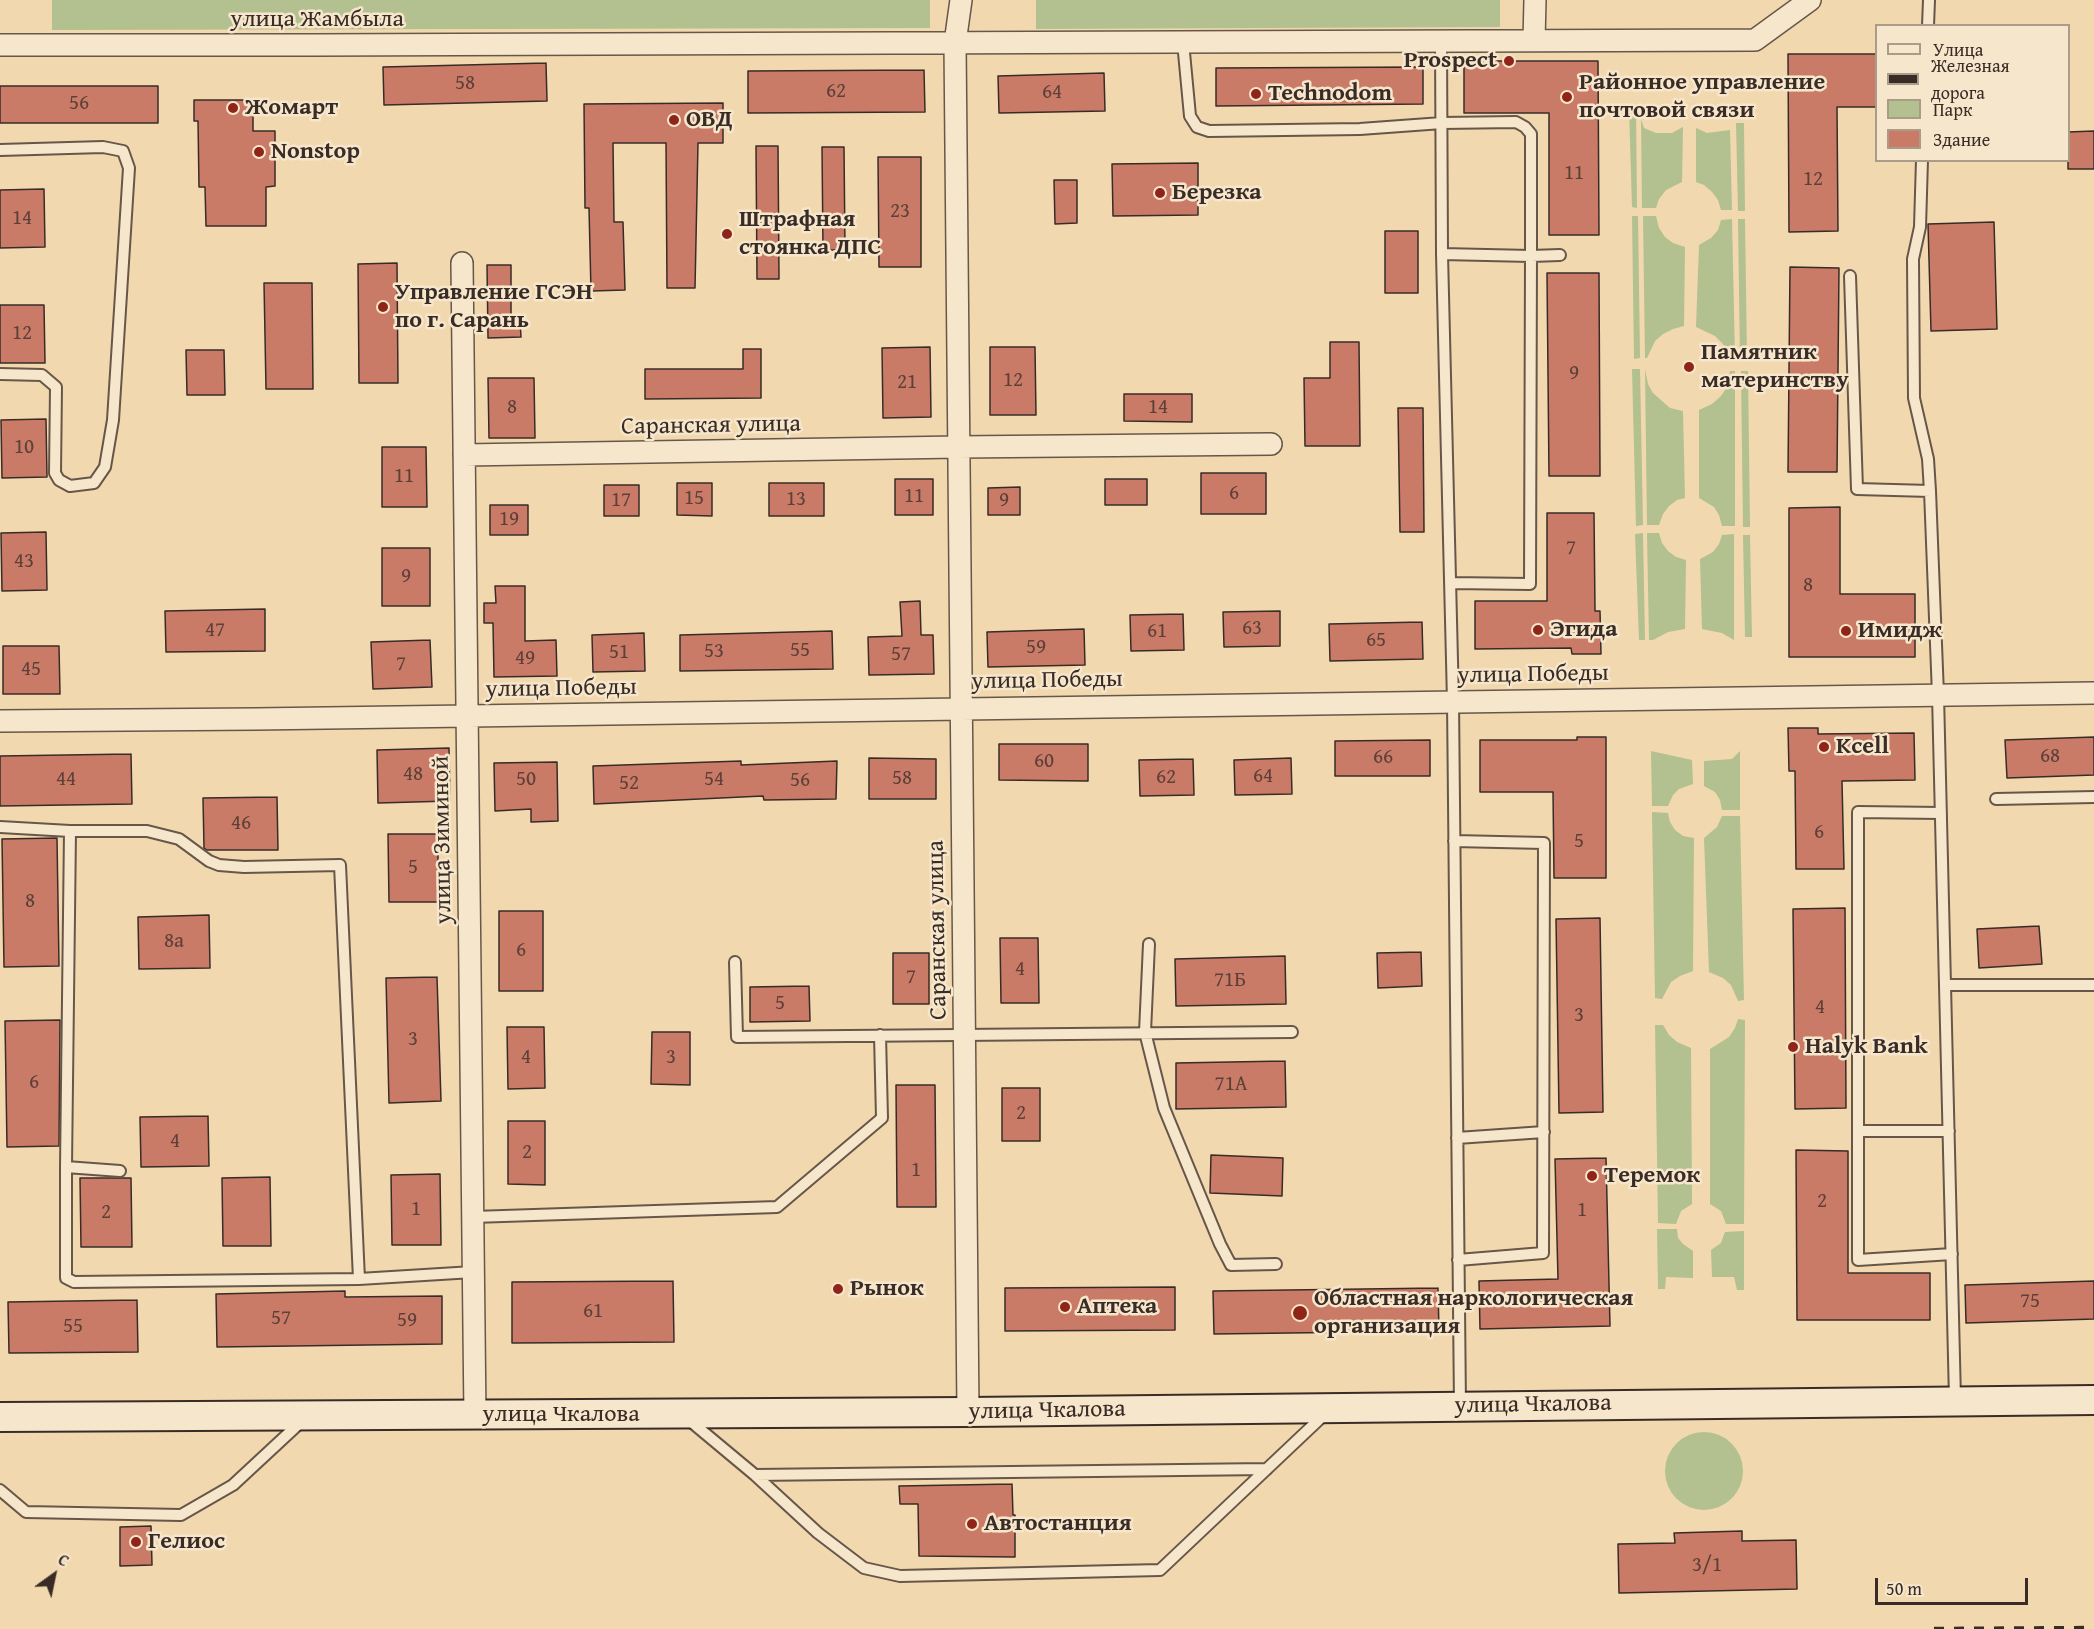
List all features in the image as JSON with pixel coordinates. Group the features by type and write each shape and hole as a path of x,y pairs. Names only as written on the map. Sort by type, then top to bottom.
{"main road":[{"name":"улица Чкалова","path":"0,1418 968,1412 2094,1400"}],"street":[{"name":"Саранская улица","path":"961,0 955,43 968,1412"},
{"path":"1534,41 1535,0"},
{"name":"улица Жамбыла","path":"0,45 1755,40 1810,0"},
{"name":"улица Зиминой","path":"462,263 475,1416"},
{"name":"Саранская улица","path":"464,455 1271,444"},
{"name":"улица Победы","path":"0,721 2094,693"}],"lane":[{"path":"1928,24 1929,0"},
{"path":"1441,41 1442,254 1453,701 1460,1406"},
{"path":"1183,42 1190,116 1197,127 1209,131 1360,129 1442,123 1516,122 1531,134 1530,584 1451,583"},
{"path":"0,150 103,147 123,151 129,168 113,420 105,467 94,483 70,486 59,480 55,473 56,387 42,375 0,374"},
{"path":"1922,162 1920,227 1913,259 1914,398 1928,459 1930,490 1946,985 1955,1401"},
{"path":"1442,254 1560,255"},
{"path":"1850,276 1857,489 1930,490"},
{"path":"1996,799 2094,796"},
{"path":"1941,813 1858,812 1858,1260 1952,1254"},
{"path":"0,827 70,831 147,831 179,839 209,861 219,865 244,867 340,865 359,1279"},
{"path":"70,831 66,1278 69,1280 359,1279 474,1272"},
{"path":"1454,841 1544,843 1544,1253 1458,1260"},
{"path":"1149,944 1145,1032 1164,1108 1220,1245 1231,1265 1276,1264"},
{"path":"735,962 737,1036 1292,1032"},
{"path":"1946,985 2094,985"},
{"path":"473,1217 777,1207 882,1118 880,1035"},
{"path":"1858,1131 1949,1131"},
{"path":"1457,1138 1544,1132"},
{"path":"66,1167 120,1171"},
{"path":"683,1414 755,1475 818,1533 864,1568 900,1576 1160,1570 1331,1408"},
{"path":"0,1490 26,1512 181,1515 233,1485 307,1416"},
{"path":"755,1475 1267,1469"}],"green space":[{"path":"52,0 930,0 930,28 52,30"},
{"path":"1036,0 1500,0 1500,27 1036,29"},
{"path":"1636,106 1637,208 1632,207 1629,107"},
{"path":"1641,119 1644,128 1656,133 1672,133 1683,127 1682,182 1666,190 1656,208 1642,208"},
{"path":"1736,123 1744,123 1745,211 1738,211"},
{"path":"1696,128 1707,133 1730,130 1732,210 1721,210 1712,192 1696,182"},
{"path":"1632,216 1638,216 1640,358 1634,359"},
{"path":"1643,216 1656,216 1659,228 1665,237 1685,247 1684,326 1663,334 1655,341 1647,358 1645,358"},
{"path":"1732,219 1735,359 1729,359 1723,344 1715,336 1696,327 1699,245 1711,238 1718,230 1721,220"},
{"path":"1738,219 1745,219 1747,360 1740,360"},
{"path":"1632,369 1640,369 1643,525 1636,526"},
{"path":"1645,369 1648,384 1653,393 1670,408 1683,411 1685,498 1669,506 1659,525 1647,525"},
{"path":"1730,371 1735,371 1735,526 1722,526 1714,507 1699,498 1699,410 1712,404 1721,396 1727,387"},
{"path":"1741,371 1748,371 1750,527 1743,527"},
{"path":"1643,533 1645,640 1639,640 1635,534"},
{"path":"1647,533 1659,533 1668,551 1686,560 1685,629 1668,632 1653,640 1649,640"},
{"path":"1734,534 1734,640 1722,633 1702,629 1700,559 1713,552 1722,535"},
{"path":"1743,535 1750,535 1752,637 1745,637"},
{"path":"1651,751 1692,760 1693,784 1679,789 1668,806 1652,806"},
{"path":"1740,751 1740,810 1722,810 1715,792 1704,786 1704,761 1732,759"},
{"path":"1652,812 1668,813 1675,830 1683,836 1694,838 1693,971 1671,982 1662,999 1655,998"},
{"path":"1722,816 1740,816 1744,1000 1738,1001 1731,985 1723,978 1709,972 1704,838 1717,827"},
{"path":"1738,1019 1745,1020 1744,1224 1726,1224 1721,1211 1710,1204 1710,1049 1729,1037"},
{"path":"1655,1025 1663,1025 1677,1042 1691,1048 1692,1204 1681,1211 1676,1224 1658,1223"},
{"path":"1657,1229 1677,1229 1678,1238 1693,1251 1693,1278 1666,1277 1665,1289 1658,1289"},
{"path":"1744,1231 1744,1290 1737,1290 1734,1277 1712,1277 1711,1250 1721,1243 1725,1232"},
{"path":"1704,1432 1719,1435 1732,1443 1740,1456 1743,1471 1740,1486 1732,1499 1719,1507 1704,1510 1689,1507 1676,1499 1668,1486 1665,1471 1668,1456 1676,1443 1689,1435"}],"building":[{"path":"1788,54 1875,54 1875,107 1837,107 1838,231 1789,232"},
{"path":"1464,61 1598,61 1599,235 1549,235 1549,113 1464,113"},
{"path":"546,63 547,101 384,105 383,67"},
{"path":"1423,67 1423,104 1216,106 1216,68"},
{"path":"924,70 925,112 748,113 748,71"},
{"path":"1104,73 1105,111 999,113 998,76"},
{"path":"0,86 158,86 158,123 0,123"},
{"path":"194,100 253,100 253,131 275,131 275,186 266,187 266,226 206,226 205,187 199,187 198,121 194,121"},
{"path":"723,103 723,143 698,143 695,288 667,288 666,143 613,143 614,222 623,222 625,290 591,291 589,208 585,208 584,104"},
{"path":"2094,131 2094,169 2068,169 2070,132"},
{"path":"756,146 778,146 779,279 757,279"},
{"path":"822,147 844,147 845,250 823,250"},
{"path":"878,157 921,157 921,267 879,267"},
{"path":"1198,163 1198,215 1113,216 1112,164"},
{"path":"1054,180 1077,180 1077,223 1055,224"},
{"path":"44,189 45,247 0,248 0,190"},
{"path":"1994,222 1997,329 1931,331 1928,224"},
{"path":"1385,231 1418,231 1418,293 1385,293"},
{"path":"397,263 398,383 359,383 358,264"},
{"path":"487,265 511,265 511,321 520,321 521,337 488,338"},
{"path":"1790,267 1839,268 1837,472 1788,472"},
{"path":"1547,273 1599,273 1600,476 1549,476"},
{"path":"264,283 312,283 313,389 266,389"},
{"path":"0,305 44,305 45,363 0,363"},
{"path":"1330,342 1359,342 1360,446 1305,446 1304,378 1330,378"},
{"path":"930,347 931,417 883,418 882,348"},
{"path":"990,347 1035,347 1036,415 990,415"},
{"path":"743,349 761,349 761,398 645,399 645,369 743,369"},
{"path":"186,350 224,350 225,395 187,395"},
{"path":"488,378 534,378 535,438 489,438"},
{"path":"1124,394 1192,394 1192,422 1124,421"},
{"path":"1398,408 1423,408 1424,532 1400,532"},
{"path":"46,419 47,477 2,478 1,420"},
{"path":"382,447 426,447 427,507 382,507"},
{"path":"1201,473 1266,473 1266,514 1201,514"},
{"path":"895,479 933,479 933,515 895,515"},
{"path":"1105,479 1147,479 1147,505 1105,505"},
{"path":"677,483 712,483 712,516 677,515"},
{"path":"769,483 824,483 824,516 769,516"},
{"path":"604,485 639,485 639,516 604,516"},
{"path":"1020,487 1020,515 988,515 988,488"},
{"path":"490,505 528,505 528,535 490,535"},
{"path":"1840,507 1840,594 1915,594 1915,657 1789,657 1789,508"},
{"path":"1547,513 1594,513 1595,611 1600,611 1601,654 1572,654 1571,648 1475,649 1475,601 1547,601"},
{"path":"46,532 47,590 2,591 1,533"},
{"path":"382,548 430,548 430,606 382,606"},
{"path":"495,586 525,586 525,641 556,640 557,676 494,677 493,623 484,623 484,603 496,603"},
{"path":"920,601 921,635 933,635 934,674 869,675 868,637 902,636 900,602"},
{"path":"265,609 265,651 166,652 165,611"},
{"path":"1280,611 1280,646 1224,647 1223,612"},
{"path":"1183,614 1184,650 1131,651 1130,615"},
{"path":"1422,622 1423,659 1330,661 1329,624"},
{"path":"1084,629 1085,665 988,667 987,632"},
{"path":"832,631 833,669 680,671 680,635"},
{"path":"644,633 645,671 593,672 592,635"},
{"path":"430,640 432,687 373,689 371,642"},
{"path":"3,646 59,646 60,694 3,694"},
{"path":"1788,728 1818,728 1818,734 1914,733 1915,780 1842,781 1844,869 1796,869 1795,771 1789,771"},
{"path":"1577,737 1606,737 1606,878 1554,878 1553,792 1480,792 1480,740 1577,740"},
{"path":"2094,737 2094,775 2007,778 2005,740"},
{"path":"1430,740 1430,776 1335,776 1335,741"},
{"path":"999,744 1088,744 1088,781 999,780"},
{"path":"449,748 450,801 378,803 377,750"},
{"path":"131,754 132,804 0,806 0,756"},
{"path":"869,758 936,759 936,799 869,799"},
{"path":"1291,758 1292,794 1235,795 1234,760"},
{"path":"1193,759 1194,795 1140,796 1139,760"},
{"path":"741,761 741,765 837,761 836,799 764,800 763,796 594,804 593,766"},
{"path":"557,762 558,821 531,822 531,809 495,811 494,763"},
{"path":"277,797 278,850 207,850 204,848 203,798"},
{"path":"388,834 438,834 438,902 389,902"},
{"path":"57,838 59,966 4,967 2,839"},
{"path":"1845,908 1846,1108 1795,1109 1793,909"},
{"path":"499,911 543,911 543,991 499,991"},
{"path":"209,915 210,968 139,969 138,917"},
{"path":"1600,918 1603,1112 1559,1113 1556,919"},
{"path":"2039,926 2042,964 1979,968 1977,929"},
{"path":"1000,938 1038,938 1039,1003 1001,1003"},
{"path":"1421,952 1422,986 1378,988 1377,953"},
{"path":"893,953 929,953 929,1004 893,1004"},
{"path":"1285,956 1286,1004 1176,1006 1175,959"},
{"path":"437,977 441,1101 389,1103 386,978"},
{"path":"809,986 810,1021 750,1022 750,987"},
{"path":"60,1020 59,1146 7,1147 5,1021"},
{"path":"507,1027 544,1027 545,1088 508,1089"},
{"path":"652,1032 690,1032 690,1085 651,1084"},
{"path":"1285,1061 1286,1107 1176,1109 1176,1063"},
{"path":"896,1085 935,1085 936,1207 897,1207"},
{"path":"1002,1088 1040,1088 1040,1141 1002,1141"},
{"path":"208,1116 209,1166 141,1167 140,1117"},
{"path":"508,1121 545,1121 545,1185 508,1184"},
{"path":"1796,1150 1848,1151 1848,1273 1930,1273 1930,1320 1797,1320"},
{"path":"1211,1155 1283,1158 1282,1196 1210,1193"},
{"path":"1606,1158 1610,1326 1480,1329 1479,1281 1558,1279 1555,1159"},
{"path":"440,1174 441,1245 392,1245 391,1175"},
{"path":"270,1177 271,1246 223,1246 222,1178"},
{"path":"80,1178 131,1178 132,1247 81,1247"},
{"path":"673,1281 674,1342 512,1343 512,1282"},
{"path":"2094,1281 2094,1319 1966,1323 1965,1285"},
{"path":"1175,1287 1175,1330 1005,1331 1005,1288"},
{"path":"1438,1288 1439,1331 1214,1334 1213,1291"},
{"path":"345,1291 345,1297 442,1296 442,1344 217,1347 216,1294"},
{"path":"137,1300 138,1352 9,1353 8,1302"},
{"path":"1012,1484 1015,1557 919,1556 918,1504 900,1504 899,1486"},
{"path":"151,1526 152,1565 120,1566 120,1527"},
{"path":"1742,1531 1742,1541 1796,1540 1797,1589 1619,1593 1618,1544 1675,1543 1674,1533"}],"railway":[{"path":"1934,1629 2094,1628"}],"place":[{"name":"Prospect","path":"1509,61"},
{"name":"Technodom","path":"1256,94"},
{"name":"Районное управление почтовой связи","path":"1567,97"},
{"name":"Жомарт","path":"233,108"},
{"name":"ОВД","path":"674,120"},
{"name":"Nonstop","path":"259,152"},
{"name":"Березка","path":"1160,193"},
{"name":"Штрафная стоянка ДПС","path":"727,234"},
{"name":"Управление ГСЭН по г. Сарань","path":"383,307"},
{"name":"Памятник материнству","path":"1689,367"},
{"name":"Эгида","path":"1538,630"},
{"name":"Имидж","path":"1846,631"},
{"name":"Kcell","path":"1824,747"},
{"name":"Halyk Bank","path":"1793,1047"},
{"name":"Теремок","path":"1592,1176"},
{"name":"Рынок","path":"838,1289"},
{"name":"Аптека","path":"1065,1307"},
{"name":"Областная наркологическая организация","path":"1300,1313"},
{"name":"Автостанция","path":"972,1524"},
{"name":"Гелиос","path":"136,1542"}]}
